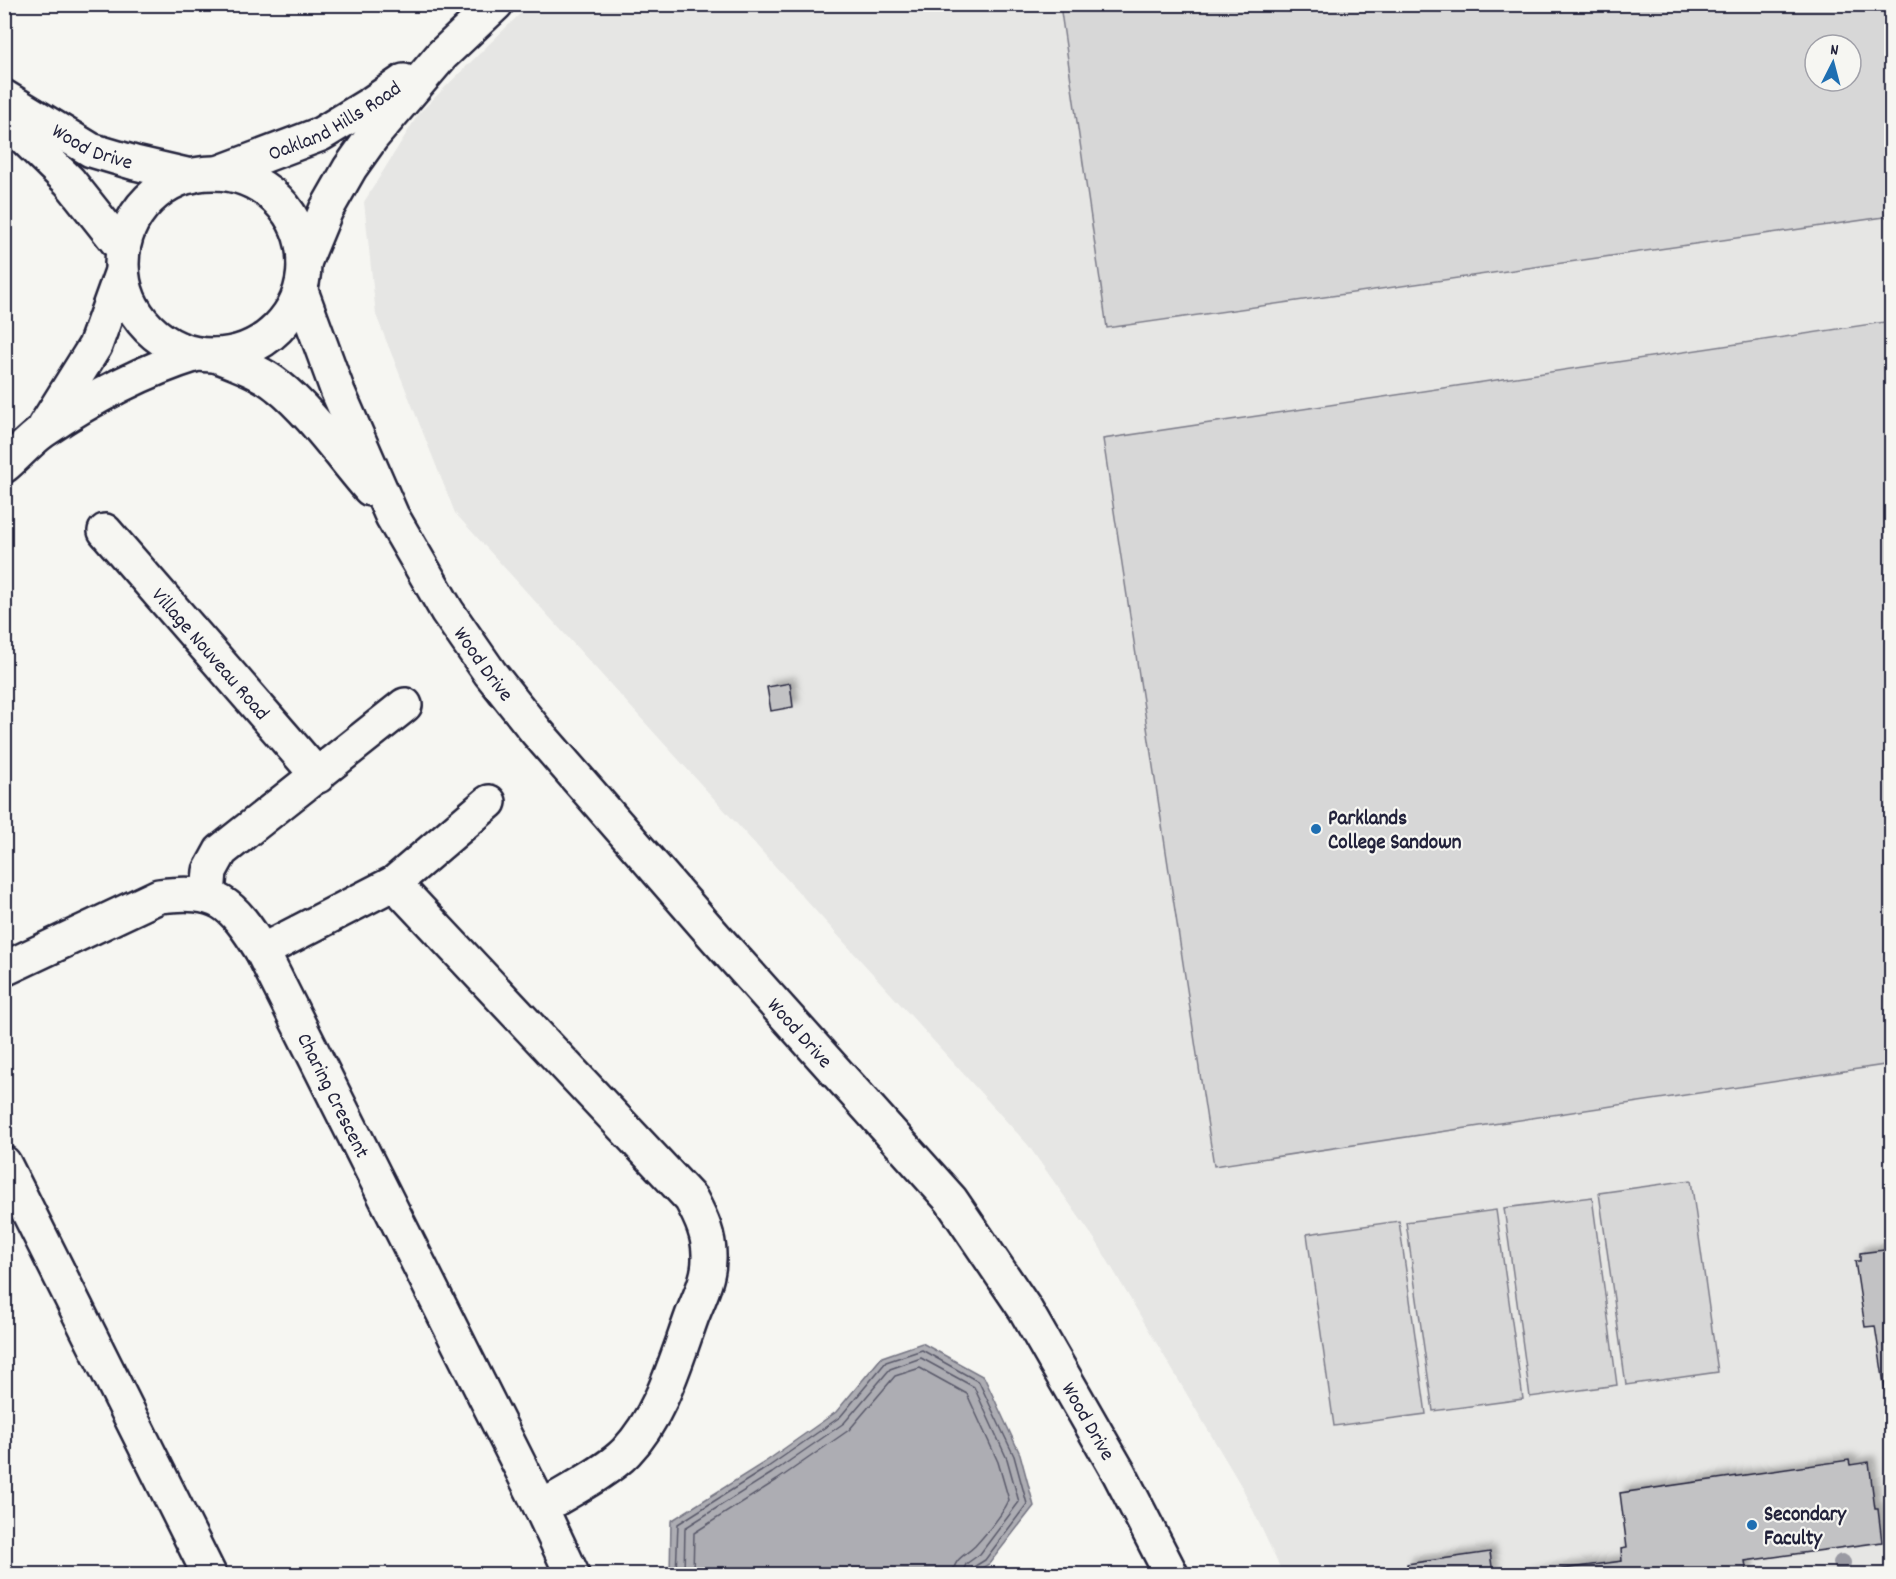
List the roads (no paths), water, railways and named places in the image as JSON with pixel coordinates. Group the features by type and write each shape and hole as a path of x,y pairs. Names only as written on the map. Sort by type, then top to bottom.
{"street":[{"name":"Oakland Hills Road","path":"303,277 326,210 350,168 372,137 442,55 496,4"},
{"name":"Oakland Hills Road","path":"205,175 321,134 372,103 442,55"},
{"name":"Wood Drive","path":"4,97 91,150 205,175"},
{"name":"Wood Drive","path":"4,118 69,181 122,260"},
{"path":"4,466 41,432 141,374 206,355 240,351 268,337 293,309 303,277 303,246 298,230 279,202 256,184 235,176 205,175 169,184 146,202 132,221 95,346 41,432"},
{"path":"122,260 128,297 140,320 166,342 184,351 206,355"},
{"name":"Wood Drive","path":"303,277 338,392 392,516 447,611 490,673 536,731 716,938 951,1200 1031,1319 1119,1473 1171,1575"},
{"name":"Wood Drive","path":"206,355 249,368 278,385 306,414 392,516"},
{"name":"Village Nouveau Road","path":"105,531 318,776"},
{"path":"4,969 159,896 208,895 210,871 221,851 405,705"},
{"path":"262,951 394,883 489,802"},
{"path":"394,883 691,1199 704,1224 709,1242 709,1261 705,1281 668,1382 643,1432 624,1454 542,1508"},
{"name":"Charing Crescent","path":"208,895 226,904 243,920 262,951 542,1508 572,1575"},
{"path":"4,1163 209,1575"}],"water":[{"path":"922,1343 984,1377 1020,1454 1034,1506 989,1564 972,1574 670,1574 671,1521 765,1462 836,1412 882,1357"}],"place":[{"name":"Parklands College Sandown","path":"1316,829"},
{"name":"Secondary Faculty","path":"1752,1525"}]}
